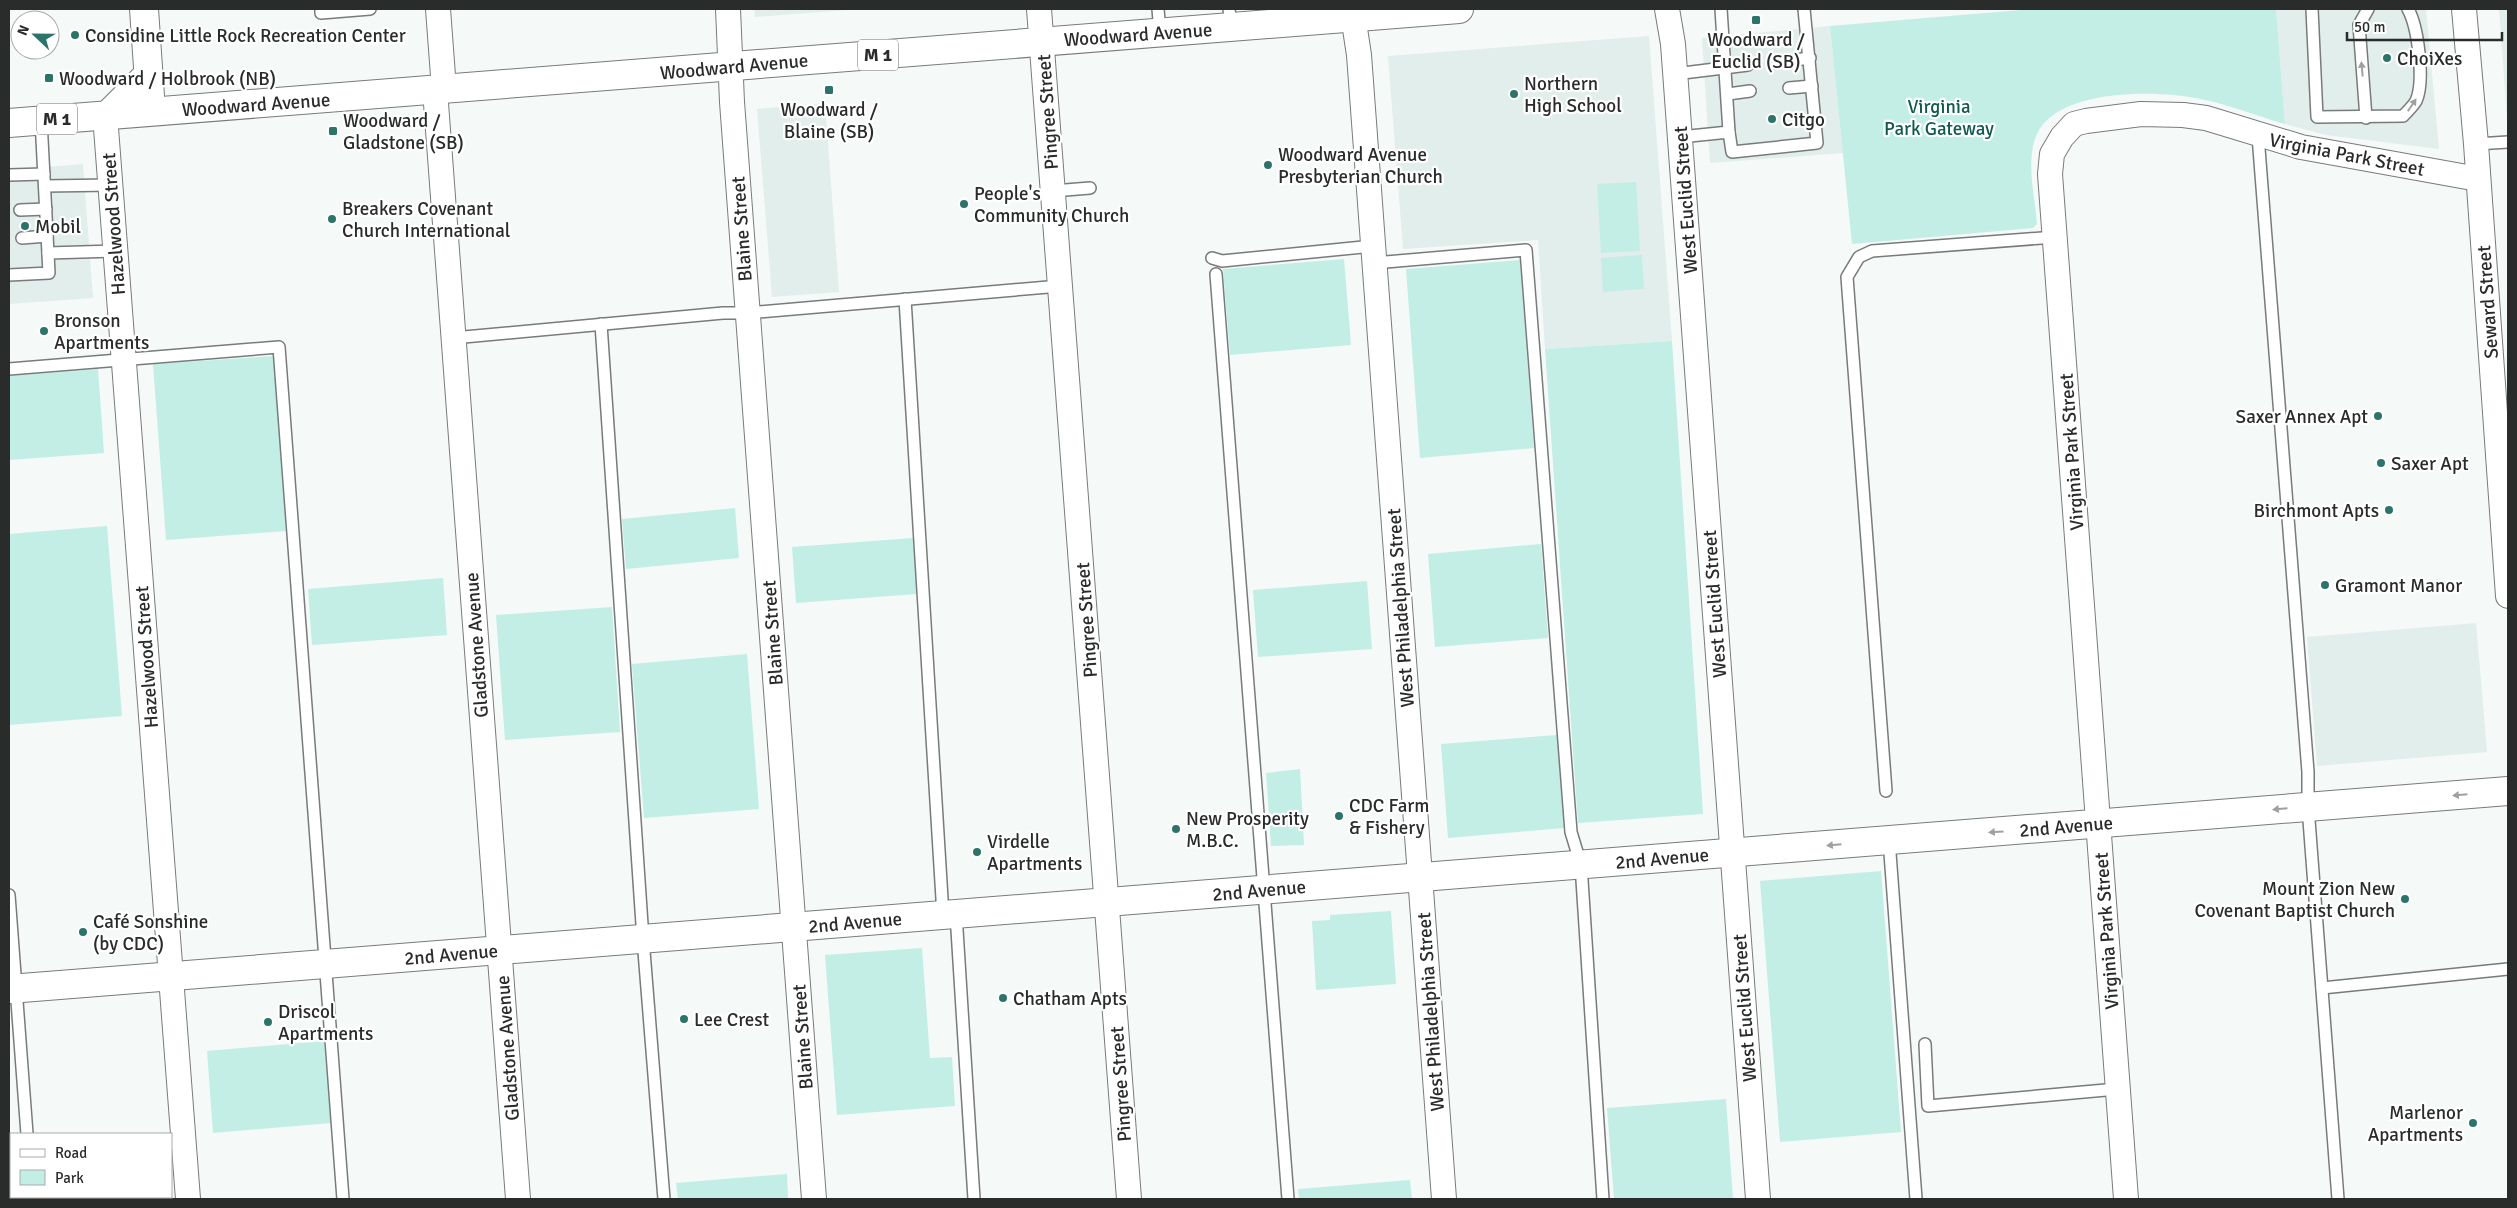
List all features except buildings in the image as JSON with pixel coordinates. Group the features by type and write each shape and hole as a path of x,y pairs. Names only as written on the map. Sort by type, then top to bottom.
{"street":[{"path":"144,9 151,111"},
{"name":"Gladstone Avenue","path":"438,9 439,90 453,338 518,1199"},
{"name":"Blaine Street","path":"728,9 747,313 814,1199"},
{"name":"Pingree Street","path":"1039,9 1129,1199"},
{"name":"Woodward Avenue","path":"9,123 1042,42 1159,21 1459,9"},
{"name":"West Euclid Street","path":"1667,9 1674,44 1758,1199"},
{"name":"Seward Street","path":"2464,9 2504,487 2508,596"},
{"name":"West Philadelphia Street","path":"1352,13 1358,55 1444,1199"},
{"path":"105,115 149,71"},
{"name":"Virginia Park Street","path":"2126,1199 2050,174 2052,154 2062,136 2074,124 2141,114 2183,115 2206,118 2258,136 2301,147 2478,179"},
{"name":"Hazelwood Street","path":"105,115 171,976 179,1173 188,1199"},
{"name":"2nd Avenue","path":"12,989 2508,791"}],"lane":[{"path":"321,9 321,13 370,9"},
{"path":"1721,9 1732,152 1817,143 1804,9"},
{"path":"2312,9 2316,118 2403,116 2416,101 2420,82 2417,43 2413,18 2408,9"},
{"path":"2366,118 2358,25 2368,9"},
{"path":"1787,61 1810,58"},
{"path":"1676,74 1748,65"},
{"path":"1789,88 1812,86"},
{"path":"1728,94 1750,92"},
{"path":"9,275 49,273 41,120"},
{"path":"1680,137 1730,132"},
{"path":"2258,136 2308,772 2308,807 2338,1199"},
{"path":"2476,144 2508,142"},
{"path":"9,175 44,174"},
{"path":"45,186 110,185"},
{"path":"1053,191 1090,188"},
{"path":"20,210 46,209"},
{"path":"22,238 47,236"},
{"path":"1886,791 1847,277 1859,257 1872,252 2055,237"},
{"path":"1212,258 1222,261 1373,254 1526,250 1571,832 1581,865 1603,1199"},
{"path":"48,254 115,252"},
{"path":"1216,274 1288,1199"},
{"path":"453,338 723,313 747,313 1060,286"},
{"path":"905,299 949,915 974,1199"},
{"path":"601,324 643,939 664,1199"},
{"path":"9,369 279,347 343,1199"},
{"path":"1889,840 1916,1199"},
{"path":"9,895 12,989 27,1133"},
{"path":"2322,988 2508,969"},
{"path":"1925,1044 1928,1106 2117,1088"}],"shaded area":[{"path":"754,9 860,9 755,17"},
{"path":"2276,9 2426,9 2439,149 2326,135 2285,124"},
{"path":"2499,9 2508,9 2508,132"},
{"path":"1830,26 1843,153 1710,163 1702,38"},
{"path":"1649,36 1672,341 1545,349 1538,240 1403,249 1388,56"},
{"path":"825,103 839,292 772,297 757,109"},
{"path":"83,164 93,298 9,304 9,170"},
{"path":"2476,623 2487,752 2317,766 2307,637"}],"green space":[{"name":"Virginia Park Gateway","path":"2033,9 2276,9 2285,124 2222,104 2183,96 2138,94 2090,99 2069,106 2051,116 2039,130 2032,152 2031,164 2037,224 2033,228 1852,244 1830,26"},
{"path":"1636,182 1640,251 1601,253 1597,184"},
{"path":"1642,255 1644,289 1603,292 1601,258"},
{"path":"1344,259 1351,345 1230,355 1223,269"},
{"path":"1520,260 1534,448 1420,458 1406,269"},
{"path":"1672,341 1703,814 1578,823 1545,349"},
{"path":"274,356 286,531 166,540 153,364"},
{"path":"98,369 104,453 9,460 9,376"},
{"path":"735,508 739,558 626,569 622,519"},
{"path":"107,526 122,716 9,725 9,534"},
{"path":"913,538 917,594 796,603 792,547"},
{"path":"1541,544 1548,638 1435,647 1428,554"},
{"path":"443,578 447,635 312,645 308,589"},
{"path":"1367,581 1372,649 1258,657 1253,590"},
{"path":"612,607 620,732 505,740 496,615"},
{"path":"747,654 759,809 644,818 632,664"},
{"path":"1557,735 1564,828 1448,838 1441,744"},
{"path":"1300,769 1304,845 1271,846 1266,773"},
{"path":"1881,871 1901,1132 1780,1142 1760,881"},
{"path":"1391,911 1396,984 1316,990 1312,921 1330,920 1330,915"},
{"path":"922,948 930,1058 952,1057 955,1106 837,1115 825,955"},
{"path":"324,1041 331,1123 213,1133 207,1051"},
{"path":"1726,1099 1733,1199 1614,1199 1607,1108"},
{"path":"787,1174 788,1199 678,1199 676,1183"},
{"path":"1410,1180 1412,1199 1299,1199 1298,1189"}],"place":[{"name":"Woodward / Euclid (SB)","path":"1756,20"},
{"name":"Considine Little Rock Recreation Center","path":"75,35"},
{"name":"ChoiXes","path":"2387,58"},
{"name":"Woodward / Holbrook (NB)","path":"49,78"},
{"name":"Woodward / Blaine (SB)","path":"829,90"},
{"name":"Northern High School","path":"1514,94"},
{"name":"Citgo","path":"1772,119"},
{"name":"Woodward / Gladstone (SB)","path":"333,131"},
{"name":"Woodward Avenue Presbyterian Church","path":"1268,165"},
{"name":"People's Community Church","path":"964,204"},
{"name":"Breakers Covenant Church International","path":"332,219"},
{"name":"Mobil","path":"25,226"},
{"name":"Bronson Apartments","path":"44,331"},
{"name":"Saxer Annex Apt","path":"2378,416"},
{"name":"Saxer Apt","path":"2381,463"},
{"name":"Birchmont Apts","path":"2389,510"},
{"name":"Gramont Manor","path":"2325,585"},
{"name":"CDC Farm & Fishery","path":"1339,816"},
{"name":"New Prosperity M.B.C.","path":"1176,829"},
{"name":"Virdelle Apartments","path":"977,852"},
{"name":"Mount Zion New Covenant Baptist Church","path":"2405,899"},
{"name":"Café Sonshine (by CDC)","path":"83,932"},
{"name":"Chatham Apts","path":"1003,998"},
{"name":"Lee Crest","path":"684,1019"},
{"name":"Driscol Apartments","path":"268,1022"},
{"name":"Marlenor Apartments","path":"2473,1123"}]}
